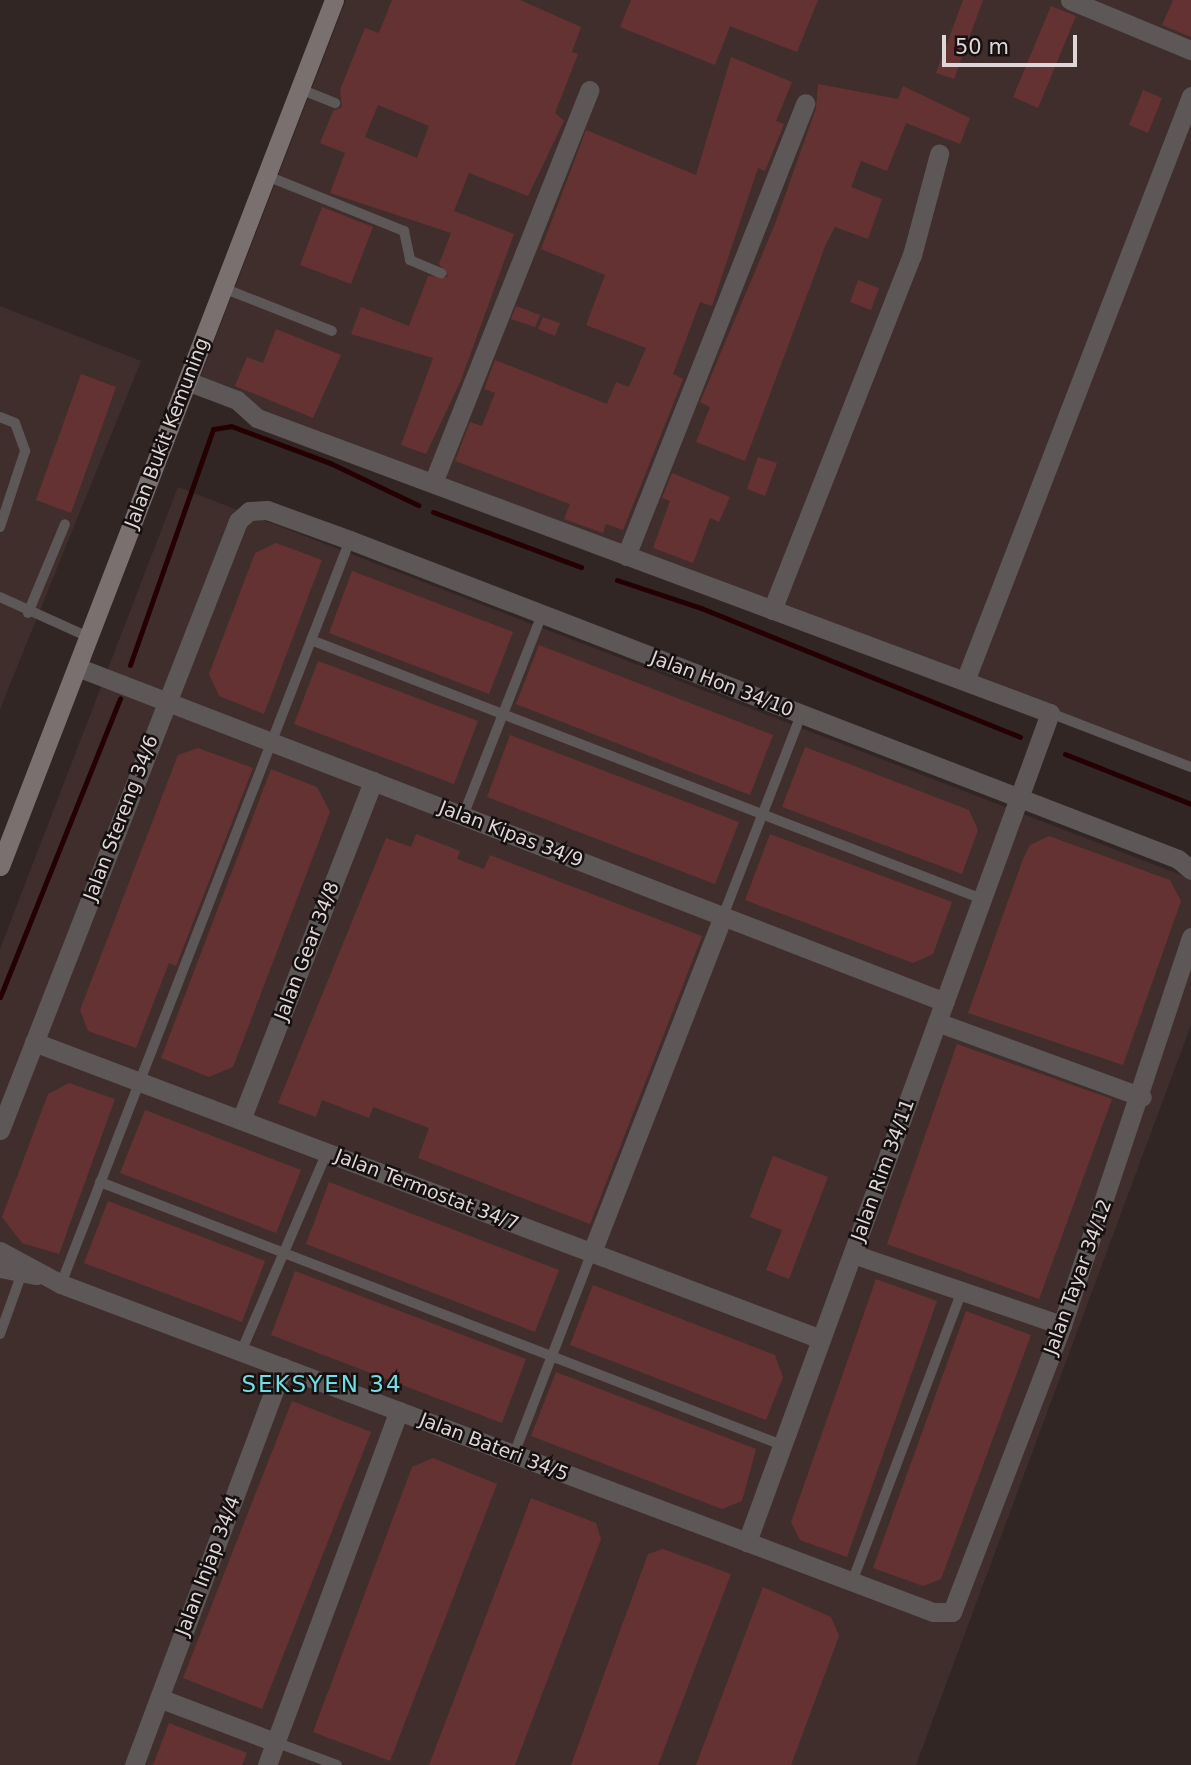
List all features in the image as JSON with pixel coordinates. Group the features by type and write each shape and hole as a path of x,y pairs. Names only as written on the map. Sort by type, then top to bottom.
{"main road":[{"name":"Jalan Bukit Kemuning","path":"0,866 334,0"}],"street":[{"path":"1070,0 1191,50"},
{"path":"433,484 589,90"},
{"path":"965,681 1191,96"},
{"path":"626,556 805,103"},
{"path":"772,610 912,256 939,154"},
{"path":"187,381 237,400 257,418 1050,713"},
{"name":"Jalan Hon 34/10","path":"249,510 267,510 349,540 1178,859 1191,870"},
{"name":"Jalan Stereng 34/6","path":"0,1130 238,521 249,510"},
{"name":"Jalan Kipas 34/9","path":"77,667 945,1002"},
{"name":"Jalan Rim 34/11","path":"747,1542 1050,713"},
{"name":"Jalan Gear 34/8","path":"241,1120 373,781"},
{"path":"592,1252 723,916"},
{"name":"Jalan Tayar 34/12","path":"952,1612 1062,1325 1142,1097 1191,937"},
{"path":"937,1022 1142,1097"},
{"name":"Jalan Termostat 34/7","path":"34,1042 821,1339"},
{"path":"0,1251 28,1271"},
{"path":"853,1254 1062,1325"},
{"path":"0,1268 28,1271"},
{"name":"Jalan Bateri 34/5","path":"28,1271 933,1612 952,1612"},
{"name":"Jalan Injap 34/4","path":"134,1765 283,1367"},
{"path":"267,1765 399,1411"},
{"path":"159,1698 275,1742"}],"lane":[{"path":"300,89 335,103"},
{"path":"267,176 404,231 410,260 441,273"},
{"path":"223,288 332,331"},
{"path":"0,417 15,423 25,451 0,527"},
{"path":"28,614 65,524"},
{"path":"61,1284 349,540"},
{"path":"0,597 28,614 89,637"},
{"path":"463,816 542,614"},
{"path":"311,640 982,899"},
{"path":"1050,713 1191,767"},
{"path":"723,916 801,715"},
{"path":"242,1352 327,1152"},
{"path":"100,1182 782,1446"},
{"path":"513,1454 592,1252"},
{"path":"0,1334 28,1271"},
{"path":"852,1582 962,1291"},
{"path":"275,1742 337,1765"}],"shaded area":[{"path":"346,0 1191,0 1191,763 262,412 200,378"},
{"path":"0,306 141,361 0,709"},
{"path":"178,487 1191,879 1191,1025 916,1765 0,1765 0,949"}],"building":[{"path":"392,0 520,0 581,27 572,52 578,54 555,113 564,121 528,196 469,173 454,211 514,234 461,380 426,454 401,445 433,358 351,334 361,307 409,326 428,276 448,277 439,264 451,233 330,193 345,153 320,143 333,111 342,107 340,90 365,28 379,33","holes":["378,105 429,126 417,158 365,137"]},
{"path":"631,0 818,0 797,52 730,26 715,65 620,27"},
{"path":"963,0 983,0 954,79 936,73"},
{"path":"1173,0 1191,0 1191,37 1162,25"},
{"path":"1051,6 1076,16 1038,108 1013,97"},
{"path":"731,57 792,82 776,121 784,124 765,171 758,168 712,306 700,302 673,374 683,379 623,530 606,524 603,533 564,519 570,504 455,461 470,422 482,426 495,393 484,389 495,360 607,404 616,382 629,387 646,348 586,325 605,275 541,249 586,130 696,175"},
{"path":"818,84 898,99 903,86 970,118 960,144 906,123 887,171 861,161 851,187 882,199 868,239 835,227 826,244 745,461 696,442 710,407 700,402 775,224 816,108"},
{"path":"1143,90 1162,98 1148,133 1129,125"},
{"path":"322,207 373,227 351,284 300,265"},
{"path":"858,280 879,288 871,310 850,302"},
{"path":"516,306 540,315 535,327 511,319"},
{"path":"543,317 560,323 555,336 538,329"},
{"path":"276,329 341,355 313,418 235,386 247,357 263,363"},
{"path":"81,374 116,387 71,513 36,500"},
{"path":"758,457 777,463 765,496 747,489"},
{"path":"672,473 730,497 719,522 710,518 693,563 653,548 670,501 662,498"},
{"path":"276,543 322,560 264,714 219,696 209,674 255,553"},
{"path":"352,571 513,632 489,694 329,633"},
{"path":"539,645 773,735 750,795 516,704"},
{"path":"318,661 478,721 454,784 294,724"},
{"path":"510,735 739,822 715,884 487,797"},
{"path":"805,747 969,810 978,830 962,874 782,807"},
{"path":"198,748 253,768 176,966 169,963 136,1048 88,1031 80,1010 178,755"},
{"path":"271,769 317,787 330,812 233,1067 209,1077 161,1058"},
{"path":"416,834 460,851 457,859 484,869 490,855 702,936 590,1224 418,1158 429,1128 373,1107 369,1118 322,1100 316,1117 278,1103 386,838 411,847"},
{"path":"770,834 952,902 933,954 913,963 745,900"},
{"path":"1049,836 1170,880 1181,901 1123,1065 968,1013 1023,859 1030,845"},
{"path":"957,1044 1112,1099 1039,1299 887,1244"},
{"path":"69,1083 115,1099 59,1254 22,1243 2,1217 48,1094"},
{"path":"145,1110 301,1170 276,1233 120,1173"},
{"path":"773,1156 828,1177 789,1279 766,1270 782,1230 750,1217"},
{"path":"329,1182 559,1270 535,1332 306,1244"},
{"path":"108,1201 265,1261 242,1322 84,1263"},
{"path":"295,1271 526,1359 502,1423 271,1335"},
{"path":"876,1279 937,1301 847,1557 800,1540 791,1522"},
{"path":"593,1285 775,1355 783,1377 766,1420 570,1345"},
{"path":"966,1311 1031,1335 941,1579 923,1586 873,1568"},
{"path":"556,1372 756,1449 742,1501 722,1509 531,1436"},
{"path":"292,1401 371,1432 262,1709 183,1678"},
{"path":"433,1458 497,1484 390,1761 313,1732 412,1467"},
{"path":"531,1498 596,1523 601,1539 515,1765 429,1765"},
{"path":"663,1549 731,1574 658,1765 571,1765 648,1554"},
{"path":"763,1587 831,1617 839,1636 791,1765 696,1765"},
{"path":"169,1723 247,1753 242,1765 153,1765"}],"waterway":[{"path":"130,665 213,429 231,426 330,463 418,505"},
{"path":"433,512 581,567"},
{"path":"617,580 701,608 1020,737"},
{"path":"0,997 120,698"},
{"path":"1065,754 1191,804"}],"district":[{"name":"SEKSYEN 34","path":"322,1384"}]}
